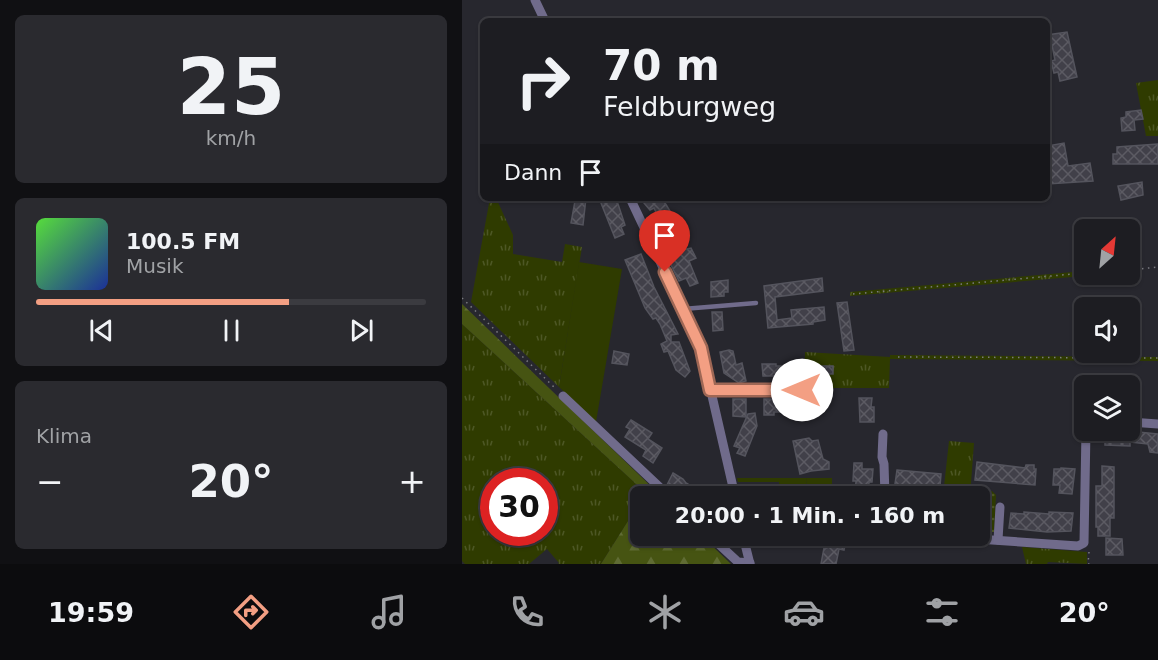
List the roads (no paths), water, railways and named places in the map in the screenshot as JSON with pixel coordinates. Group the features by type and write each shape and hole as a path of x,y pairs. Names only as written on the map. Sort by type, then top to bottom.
{"street":[{"path":"535,0 544,18"},
{"path":"631,201 701,348 733,486"},
{"path":"710,390 802,390"},
{"path":"563,396 658,486"},
{"path":"1140,423 1158,424"},
{"path":"883,434 883,486"},
{"path":"990,539 1078,546 1084,543 1086,441"},
{"path":"998,540 1000,507"},
{"path":"721,546 738,562 750,564 746,546"}],"lane":[{"path":"683,309 756,303"}]}
